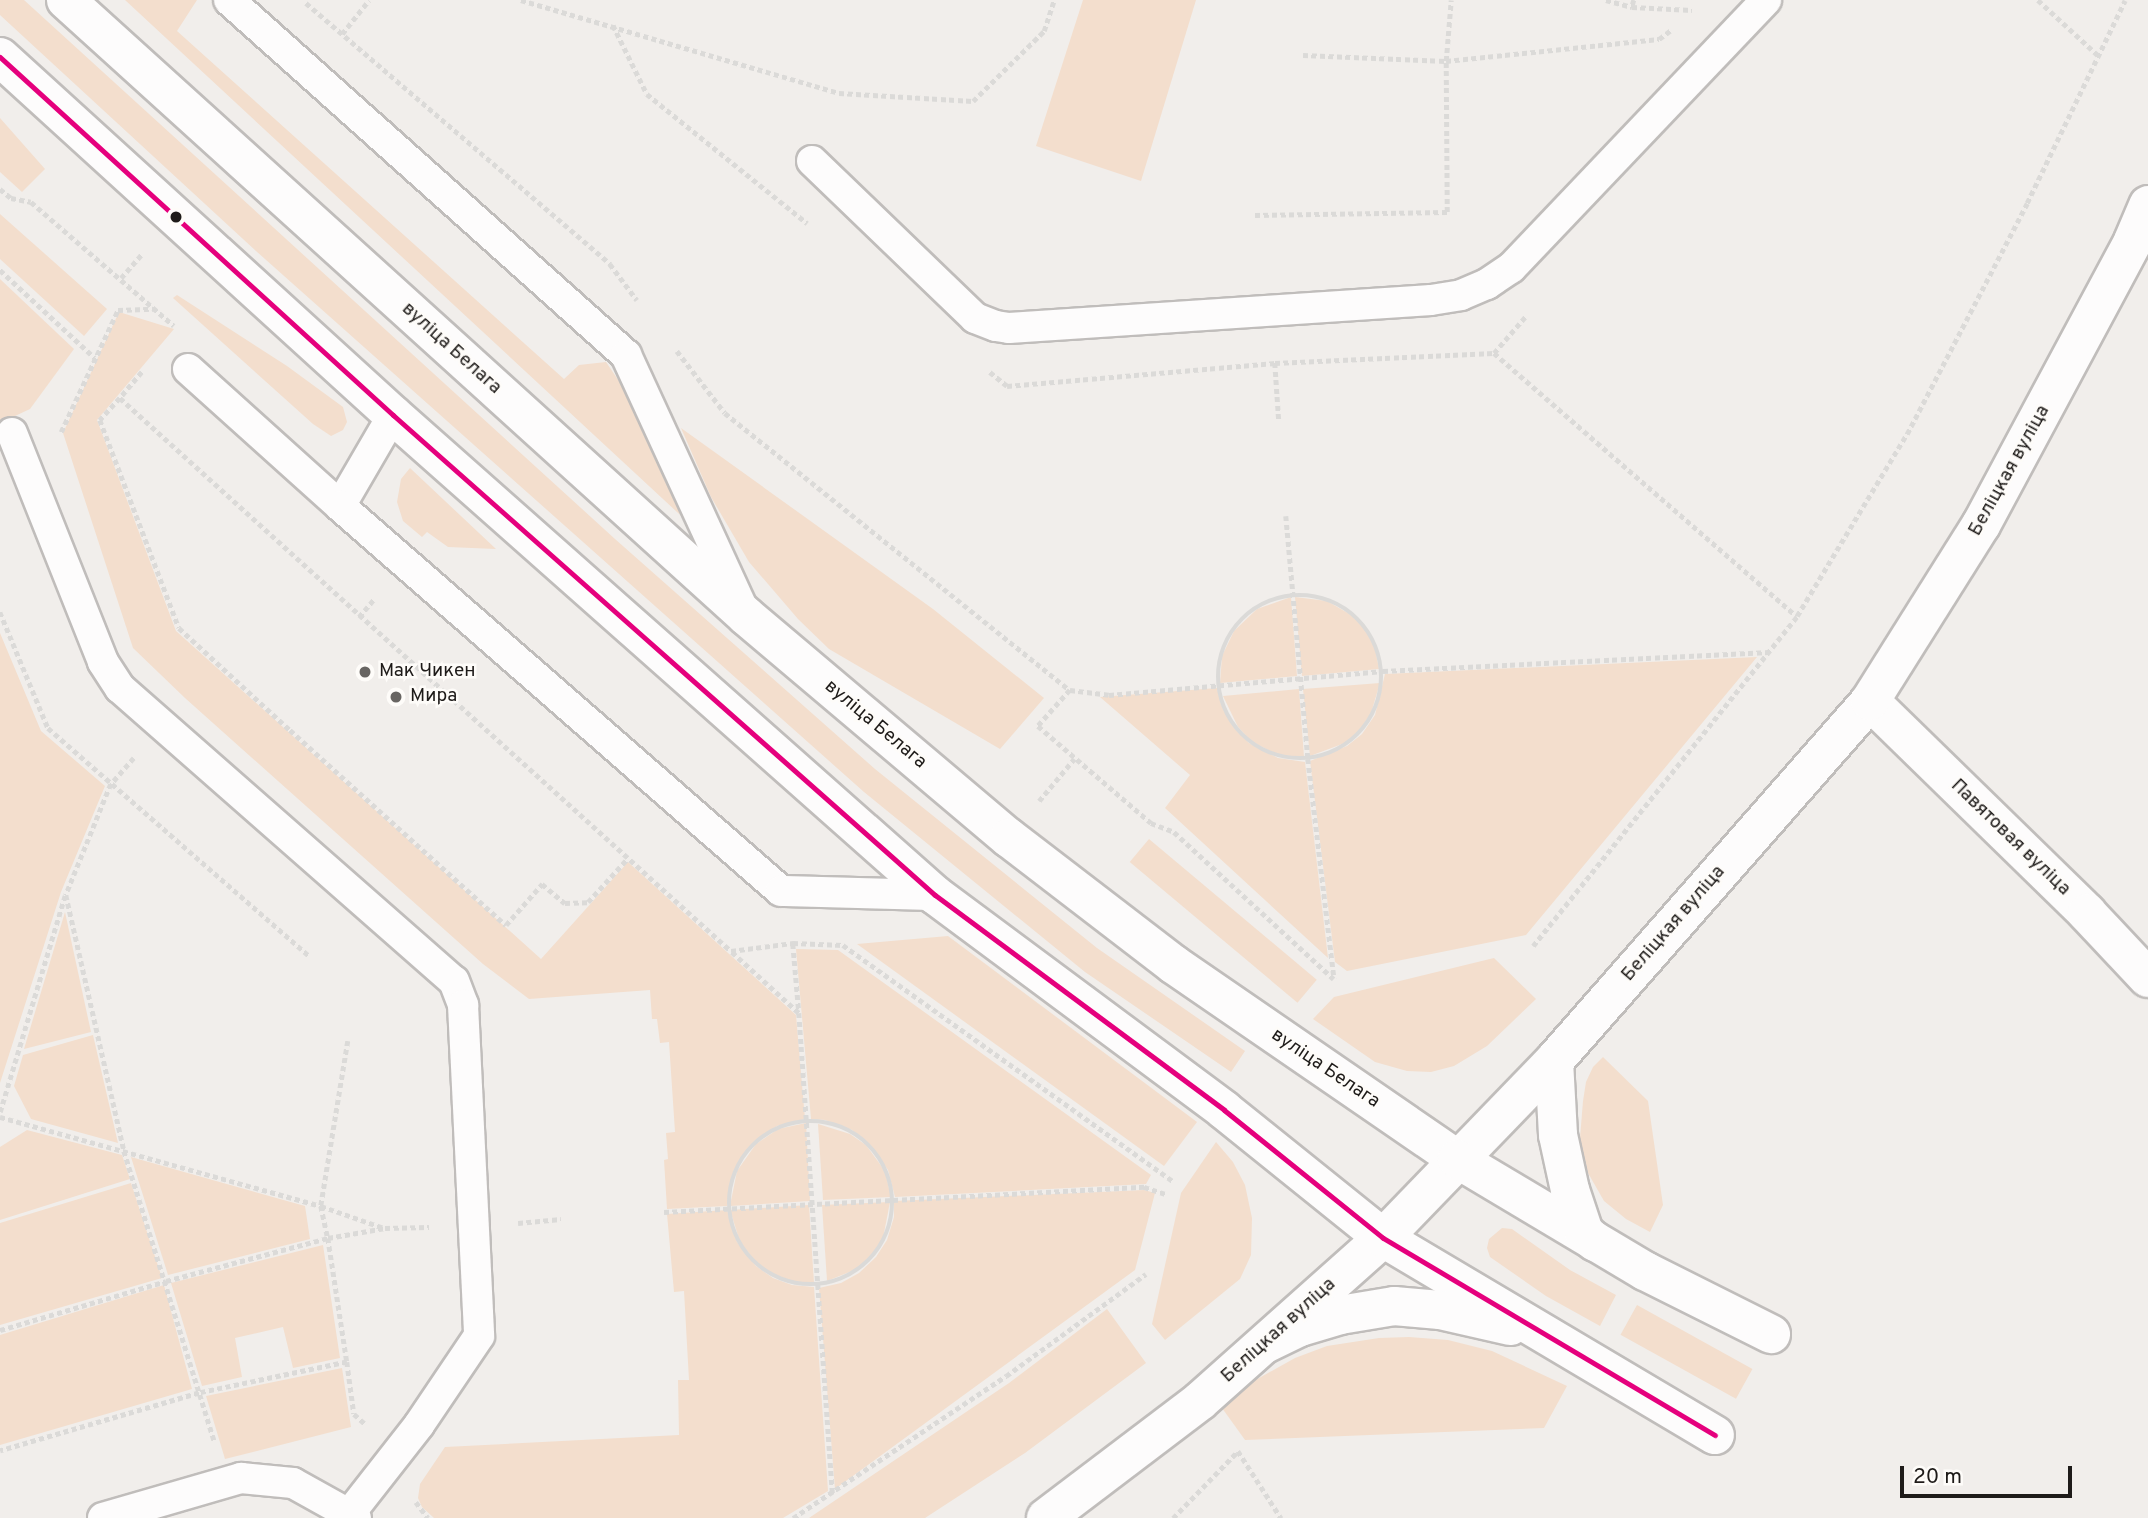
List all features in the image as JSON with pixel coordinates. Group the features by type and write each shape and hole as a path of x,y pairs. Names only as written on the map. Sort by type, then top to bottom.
{"street":[{"name":"вуліца Белага","path":"66,0 746,616 1009,838 1162,956 1457,1159 1596,1243 1772,1334"},
{"path":"0,57 393,415 935,895 1224,1110 1383,1238 1715,1435"},
{"name":"Беліцкая вуліца","path":"1046,1518 1200,1401 1383,1238 1553,1061 1870,701 1981,525 2141,245 2148,205"},
{"name":"Павятовая вуліца","path":"1870,701 2087,914 2148,978"},
{"path":"1553,1061 1558,1135 1570,1190 1584,1232 1596,1243"},
{"path":"1265,1344 1320,1321 1394,1306 1440,1310 1545,1334"}],"lane":[{"path":"229,0 626,355 746,616"},
{"path":"812,162 975,318 996,326 1009,328 1431,300 1461,295 1487,285 1511,268 1766,0"},
{"path":"188,369 340,506 781,891 935,895"},
{"path":"340,506 393,415"},
{"path":"12,433 103,662 120,688 454,981 463,1005 480,1336 419,1425 353,1515 293,1483 241,1478 103,1518"}],"path":[{"path":"303,0 610,264 643,307"},
{"path":"342,34 369,0"},
{"path":"521,0 839,93 973,101 1044,31 1054,0"},
{"path":"1255,215 1447,212 1446,61 1451,0"},
{"path":"1606,0 1632,7 1697,11 1687,18"},
{"path":"1632,7 1634,0"},
{"path":"2038,0 2100,57"},
{"path":"1533,946 1771,652 1797,616 1907,434 2100,57 2125,0"},
{"path":"1303,55 1446,61 1659,39 1678,25"},
{"path":"0,189 11,198 31,202 154,310"},
{"path":"0,270 95,358"},
{"path":"676,349 725,413 1070,690 1109,695 1383,671 1771,652"},
{"path":"1007,386 1275,363 1494,353 1797,616"},
{"path":"1275,363 1279,421"},
{"path":"120,398 100,420 179,628 351,786 506,925 542,884 565,903 588,902 628,858"},
{"path":"1070,690 1038,726 1151,822 1174,832 1334,979 1308,760 1286,516"},
{"path":"1293,595 1328,599 1354,614 1376,647 1383,671 1380,695 1361,732 1346,745 1308,760 1279,757 1250,742 1235,728 1222,703 1218,686 1221,656 1232,630 1257,607 1293,595"},
{"path":"0,612 48,728 309,956"},
{"path":"162,727 111,784 66,895 0,1114 321,1206 385,1228"},
{"path":"66,895 124,1151 227,1482"},
{"path":"793,943 833,1494"},
{"path":"732,951 799,1013"},
{"path":"348,1041 321,1206 354,1414"},
{"path":"807,1121 825,1122 852,1132 868,1144 886,1171 893,1199 884,1240 874,1256 841,1280 816,1286 792,1283 757,1265 738,1242 729,1208 736,1171 755,1143 778,1128 807,1121"},
{"path":"664,1212 1144,1187 1166,1194"},
{"path":"0,1330 166,1280 328,1238"},
{"path":"793,1518 833,1494 1006,1376 1146,1274"},
{"path":"0,1451 199,1393 347,1362"},
{"path":"1173,1518 1238,1451 1280,1518"}],"shaded area":[{"path":"0,0 24,0 615,539 875,769 1097,948 1245,1051 1231,1072 1085,972 864,792 256,251 0,15"},
{"path":"125,0 197,0 177,31 564,379 579,365 606,362 627,393 691,525"},
{"path":"1083,0 1196,0 1141,181 1036,146"},
{"path":"0,118 45,169 22,192 0,172"},
{"path":"0,214 107,309 84,336 0,259"},
{"path":"0,279 74,349 30,409 0,423"},
{"path":"177,295 287,366 343,407 347,422 343,430 331,436 313,424 173,298"},
{"path":"119,312 174,329 97,420 176,631 541,959 628,862 796,1015 805,1119 777,1126 753,1143 734,1170 727,1206 667,1209 664,1160 668,1159 666,1133 675,1132 669,1042 660,1043 657,1019 652,1019 650,990 529,999 483,964 185,698 133,648 63,433"},
{"path":"681,428 933,609 1044,698 1000,749 829,649 798,619 749,562 711,497"},
{"path":"410,468 496,549 448,547 427,532 422,537 403,521 397,502 401,479"},
{"path":"1291,597 1297,676 1220,683 1222,656 1234,631 1257,609"},
{"path":"1295,597 1327,601 1353,616 1366,630 1375,648 1379,669 1302,676"},
{"path":"0,633 41,731 105,786 61,892 0,1083"},
{"path":"1757,657 1526,935 1347,971 1335,962 1310,761 1347,746 1362,734 1375,715 1385,674"},
{"path":"1380,683 1371,713 1359,731 1345,743 1310,756 1303,689"},
{"path":"1217,688 1221,704 1235,729 1249,743 1278,758 1305,762 1328,958 1165,808 1190,775 1100,697"},
{"path":"1299,689 1304,757 1278,755 1251,741 1238,727 1223,696"},
{"path":"1149,839 1317,980 1297,1003 1130,862"},
{"path":"65,912 91,1032 24,1049"},
{"path":"948,936 1197,1122 1164,1166 857,944"},
{"path":"796,949 838,950 1151,1175 1146,1184 895,1197 888,1170 868,1143 852,1130 825,1120 811,1119"},
{"path":"1494,958 1536,999 1487,1046 1454,1066 1431,1072 1407,1071 1375,1062 1313,1019 1334,997"},
{"path":"93,1035 118,1143 31,1119 14,1086 23,1055"},
{"path":"1603,1057 1648,1101 1663,1205 1650,1232 1626,1219 1604,1201 1588,1173 1580,1138 1583,1101 1586,1082 1593,1067"},
{"path":"806,1123 810,1201 730,1206 737,1171 756,1144 778,1129"},
{"path":"818,1124 850,1134 866,1145 885,1171 891,1197 823,1200"},
{"path":"27,1130 122,1155 130,1179 0,1220 0,1147"},
{"path":"1216,1142 1233,1162 1245,1185 1252,1218 1251,1255 1240,1279 1165,1340 1152,1324 1181,1193"},
{"path":"131,1157 305,1206 310,1239 168,1275"},
{"path":"131,1183 162,1278 0,1325 0,1223"},
{"path":"1144,1190 1155,1193 1135,1270 835,1489 819,1288 841,1283 859,1273 876,1257 887,1240 894,1217 894,1201"},
{"path":"890,1202 883,1238 872,1254 857,1269 827,1281 822,1205"},
{"path":"809,1205 814,1283 793,1282 774,1276 758,1265 740,1242 730,1210"},
{"path":"727,1210 737,1242 756,1266 773,1278 792,1285 814,1287 828,1491 783,1518 434,1518 422,1507 418,1498 420,1484 445,1447 679,1435 678,1380 689,1380 684,1291 674,1292 667,1214"},
{"path":"1502,1228 1512,1229 1570,1270 1616,1295 1600,1326 1546,1296 1490,1257 1487,1248 1489,1239"},
{"path":"323,1245 340,1358 293,1368 283,1327 235,1338 242,1377 202,1386 171,1283"},
{"path":"164,1285 192,1389 0,1445 0,1335"},
{"path":"1637,1305 1752,1369 1736,1399 1621,1335"},
{"path":"1107,1309 1146,1363 1025,1453 925,1518 809,1518 1009,1383"},
{"path":"1379,1338 1448,1340 1492,1351 1567,1386 1544,1428 1245,1440 1222,1408 1252,1382 1295,1358 1327,1346"},
{"path":"342,1368 351,1427 225,1459 206,1396"}],"transit line":[{"path":"0,57 393,415 935,895 1224,1110 1383,1238 1715,1435"}],"place":[{"name":"Мак Чикен","path":"365,672"},
{"name":"Мира","path":"396,697"}]}
